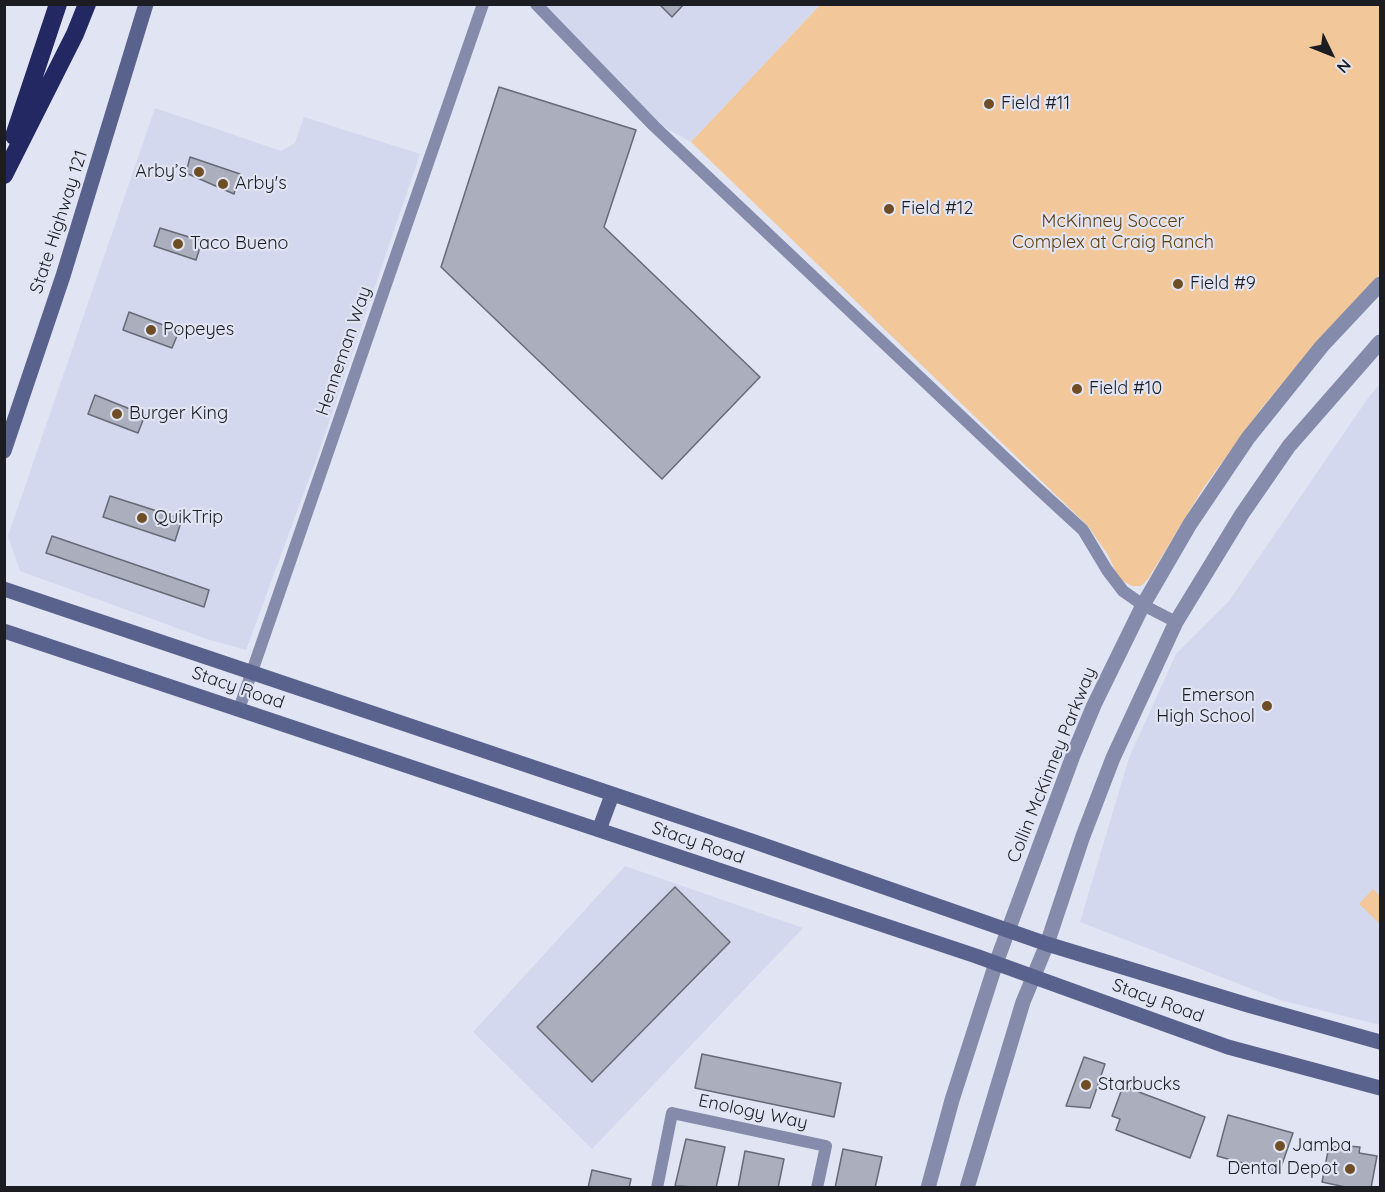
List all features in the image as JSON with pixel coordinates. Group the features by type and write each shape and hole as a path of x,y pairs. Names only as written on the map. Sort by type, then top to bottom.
{"highway":[{"path":"4,163 58,4"},
{"path":"4,175 75,34 87,4"}],"main road":[{"name":"State Highway 121","path":"4,451 66,265 146,4"},
{"name":"Stacy Road","path":"4,589 1047,944 1380,1042"},
{"name":"Stacy Road","path":"4,631 996,963 1228,1047 1380,1088"},
{"path":"599,830 612,795"}],"street":[{"name":"Henneman Way","path":"239,709 483,4"},
{"path":"536,4 654,126 1083,530 1107,570 1123,591 1143,605 1176,622"},
{"name":"Collin McKinney Parkway","path":"928,1188 951,1100 1008,930 1074,753 1094,705 1143,605 1190,524 1248,438 1322,346 1380,284"},
{"path":"967,1188 1023,1002 1047,944 1083,836 1113,758 1176,622 1242,514 1289,446 1380,342"},
{"name":"Enology Way","path":"657,1188 672,1113 826,1146 817,1188"}],"shaded area":[{"path":"536,5 820,5 691,142 643,115"},
{"path":"155,108 281,151 295,143 304,117 420,154 316,460 246,650 207,639 20,571 8,536"},
{"name":"Emerson High School","path":"1380,384 1380,1025 1280,1000 1080,922 1129,758 1176,654 1229,601 1368,398"},
{"path":"625,866 803,928 592,1149 473,1032"}],"green space":[{"name":"McKinney Soccer Complex at Craig Ranch","path":"820,5 1380,5 1380,274 1321,337 1261,409 1204,487 1148,579 1141,586 1132,586 1119,579 1108,555 1088,526 691,142"},
{"path":"1373,889 1380,896 1380,924 1359,904"}],"building":[{"path":"659,4 684,4 672,17"},
{"path":"499,87 636,130 604,227 760,377 662,479 441,267"},
{"name":"Arby's","path":"190,157 240,174 234,194 186,173"},
{"name":"Taco Bueno","path":"160,228 202,241 196,260 154,246"},
{"name":"Popeyes","path":"129,312 179,331 172,348 123,330"},
{"name":"Burger King","path":"95,395 145,415 138,433 88,414"},
{"name":"QuikTrip","path":"110,496 182,519 175,541 103,517"},
{"path":"52,536 209,590 204,607 46,553"},
{"path":"675,887 730,942 592,1082 537,1027"},
{"path":"702,1054 841,1083 834,1117 695,1088"},
{"name":"Starbucks","path":"1084,1057 1105,1064 1090,1108 1066,1106"},
{"path":"1123,1086 1205,1117 1190,1158 1116,1130 1120,1119 1112,1116"},
{"path":"1228,1115 1293,1133 1279,1173 1217,1156"},
{"path":"686,1139 725,1147 716,1188 675,1186"},
{"name":"Dental Depot","path":"1329,1146 1347,1149 1348,1146 1360,1147 1359,1153 1377,1156 1371,1188 1350,1188 1322,1182"},
{"path":"843,1149 882,1157 875,1188 835,1188"},
{"path":"745,1151 784,1159 778,1188 738,1188"},
{"path":"592,1170 631,1179 629,1188 588,1188"}],"place":[{"name":"Field #11","path":"989,104"},
{"name":"Arby’s","path":"199,172"},
{"name":"Arby's","path":"223,184"},
{"name":"Field #12","path":"889,209"},
{"name":"Taco Bueno","path":"178,244"},
{"name":"Field #9","path":"1178,284"},
{"name":"Popeyes","path":"151,330"},
{"name":"Field #10","path":"1077,389"},
{"name":"Burger King","path":"117,414"},
{"name":"QuikTrip","path":"142,518"},
{"name":"Emerson High School","path":"1267,706"},
{"name":"Starbucks","path":"1086,1085"},
{"name":"Jamba","path":"1280,1146"},
{"name":"Dental Depot","path":"1350,1169"}]}
